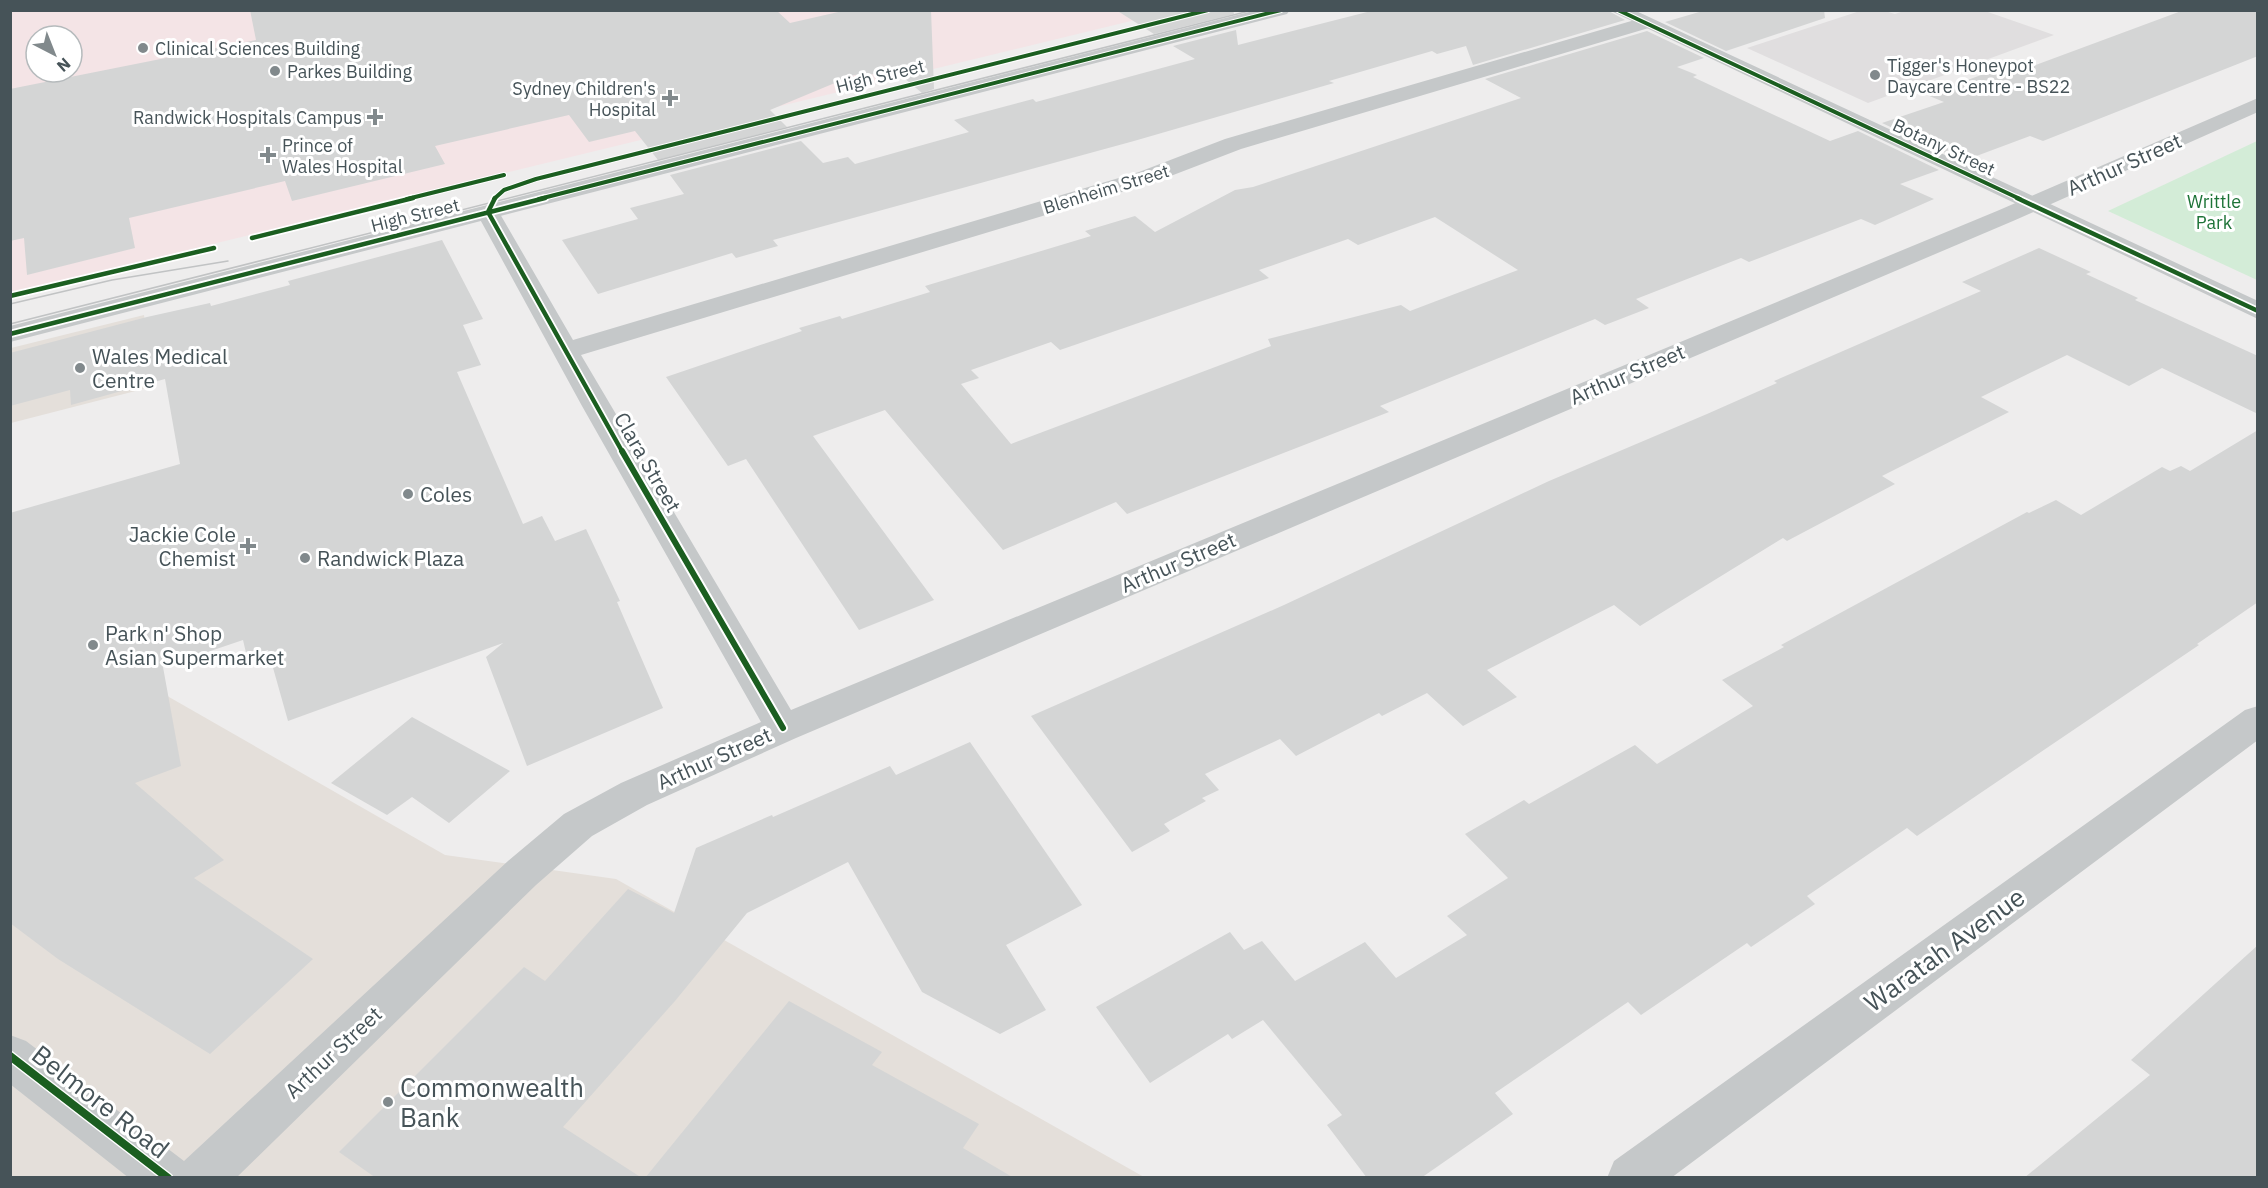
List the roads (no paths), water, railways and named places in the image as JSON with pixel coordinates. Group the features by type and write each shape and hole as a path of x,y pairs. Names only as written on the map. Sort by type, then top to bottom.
{"street":[{"name":"High Street","path":"488,212 489,206 498,196 525,182 595,162 1208,10"},
{"name":"High Street","path":"10,334 1281,10"},
{"name":"Botany Street","path":"1618,10 2258,311"},
{"name":"Blenheim Street","path":"565,351 1147,177 1233,144 1645,23"},
{"name":"Arthur Street","path":"201,1178 522,873 578,825 634,794 783,728 2031,204 2258,104"},
{"name":"Clara Street","path":"488,212 565,351 783,728"},
{"name":"Waratah Avenue","path":"1631,1178 2258,720"},
{"name":"Belmore Road","path":"10,1056 168,1178"}],"tram line":[{"path":"10,324 1253,10"},
{"path":"10,304 112,280 228,261"}],"place":[{"name":"Clinical Sciences Building","path":"143,48"},
{"name":"Parkes Building","path":"275,71"},
{"name":"Tigger's Honeypot Daycare Centre - BS22","path":"1875,75"},
{"name":"Sydney Children's Hospital","path":"670,98"},
{"name":"Randwick Hospitals Campus","path":"375,117"},
{"name":"Prince of Wales Hospital","path":"268,155"},
{"name":"Wales Medical Centre","path":"80,368"},
{"name":"Coles","path":"408,494"},
{"name":"Jackie Cole Chemist","path":"248,546"},
{"name":"Randwick Plaza","path":"305,558"},
{"name":"Park n' Shop Asian Supermarket","path":"93,645"},
{"name":"Commonwealth Bank","path":"388,1102"}],"park label":[{"name":"Writtle Park","path":"2214,211"}]}
